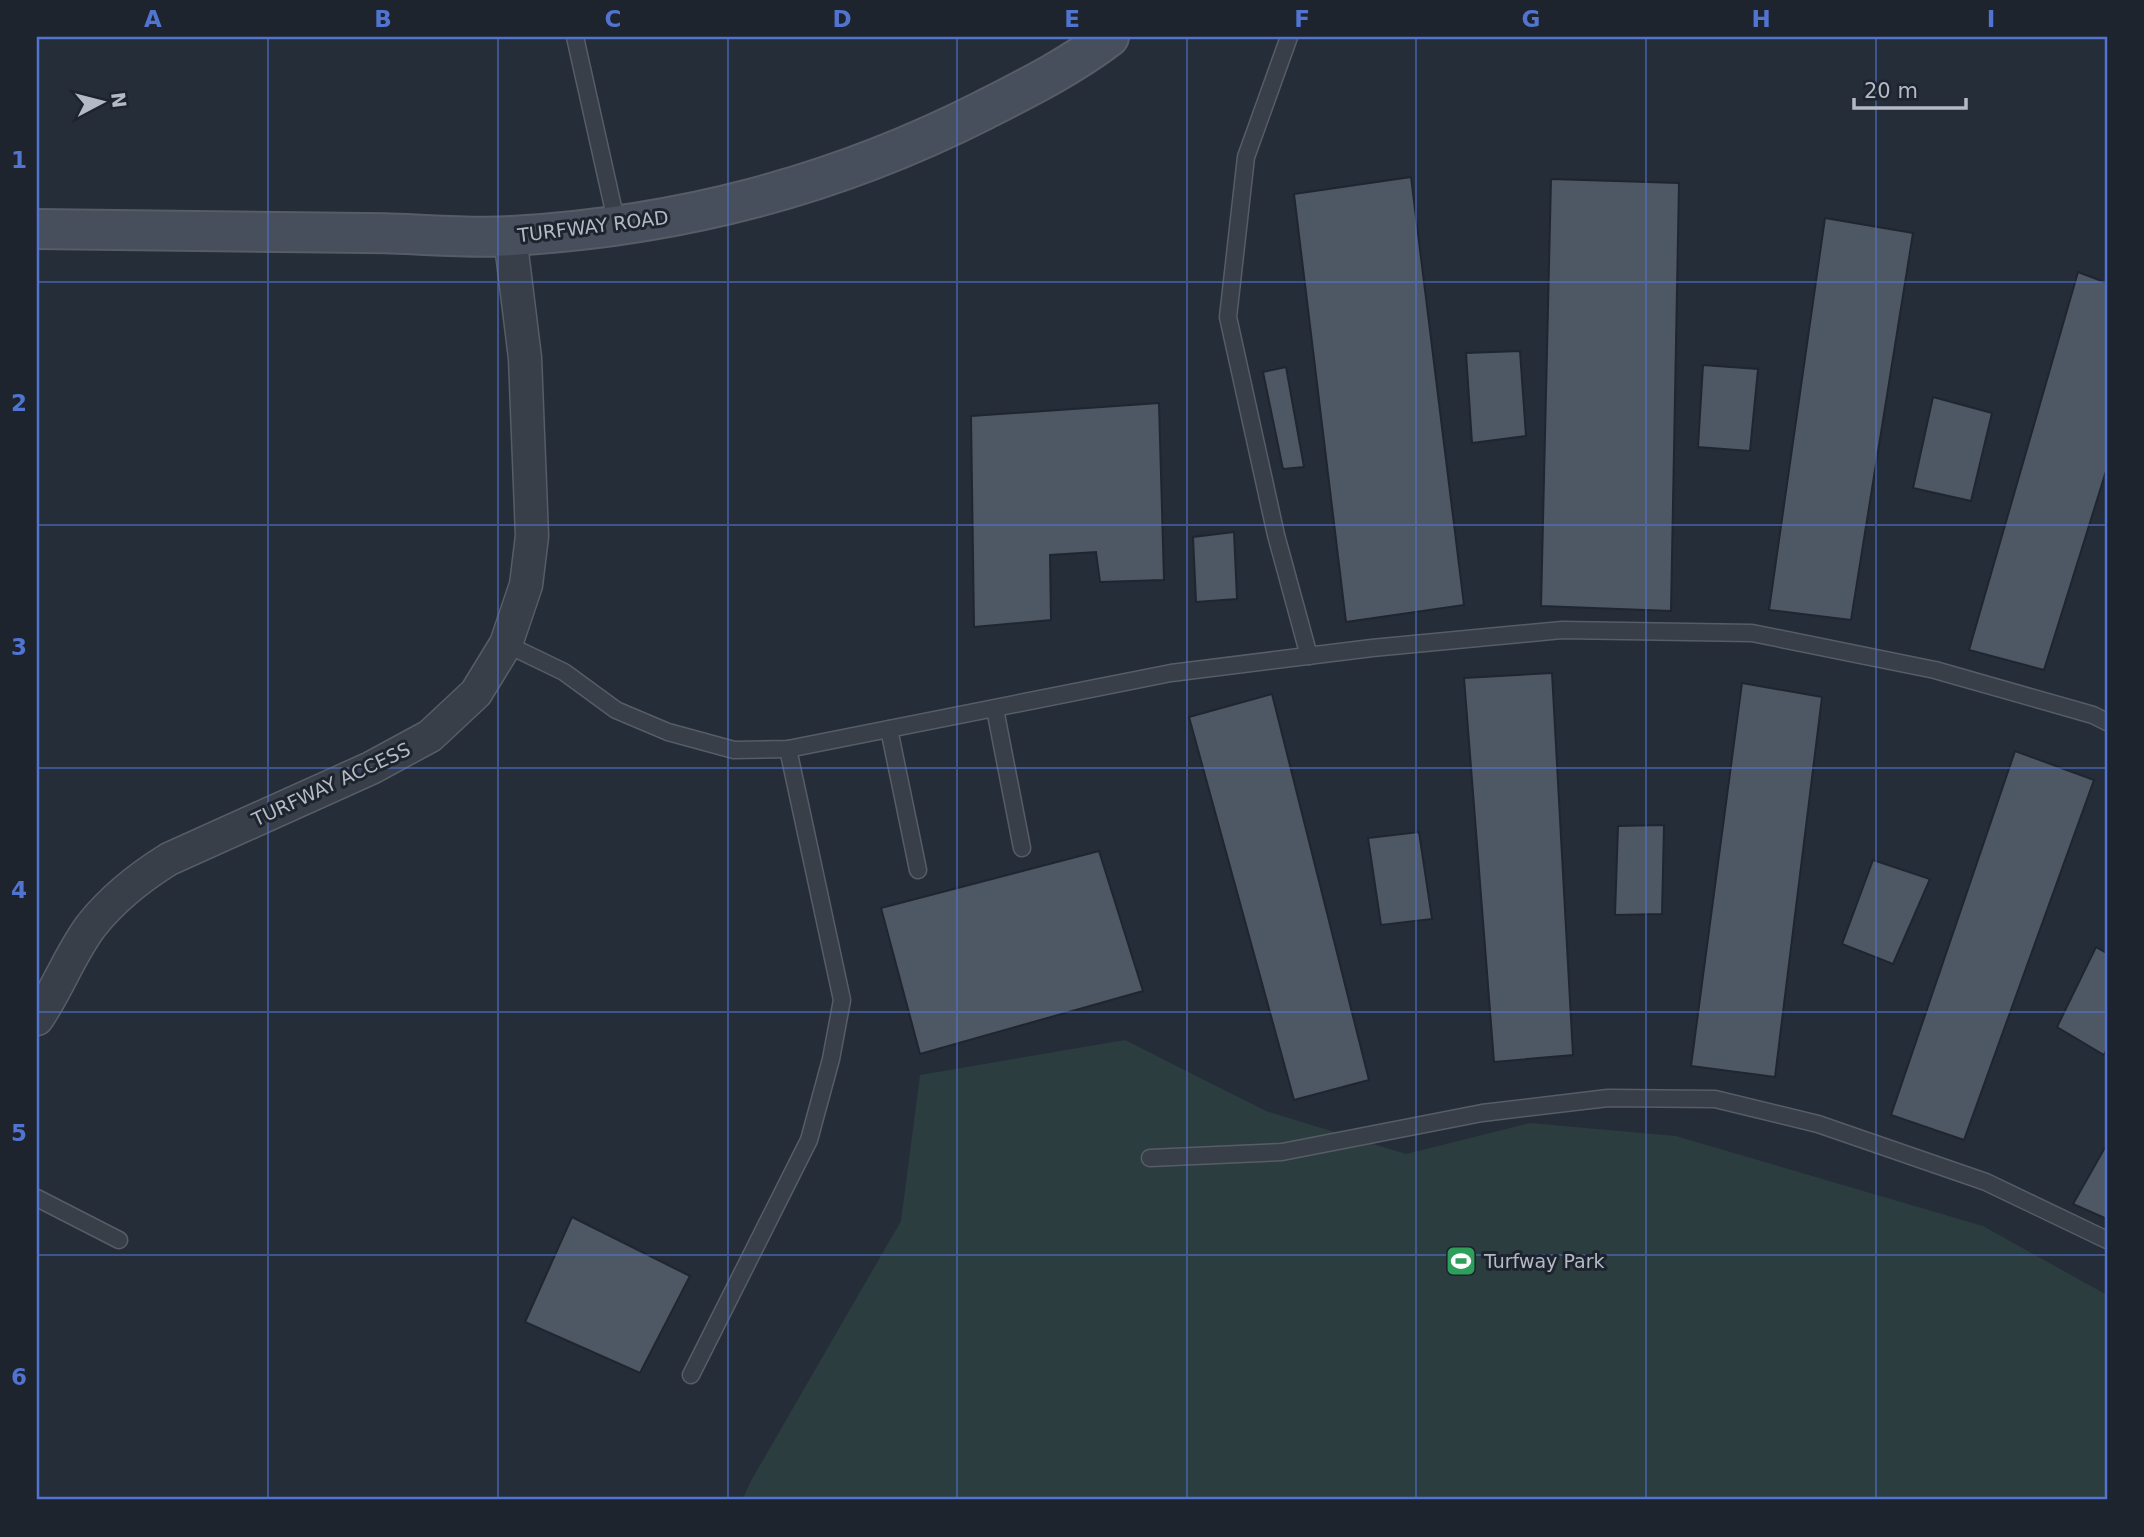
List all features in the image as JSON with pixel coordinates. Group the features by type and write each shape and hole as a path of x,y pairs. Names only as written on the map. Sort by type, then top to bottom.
{"main road":[{"name":"TURFWAY ROAD","path":"37,229 510,236 617,225 712,209 794,188 864,165 933,136 1028,88 1110,37"}],"street":[{"name":"TURFWAY ACCESS","path":"37,1019 90,927 139,877 169,859 370,768 430,736 476,693 506,644 526,585 532,536 525,358 510,236"}],"lane":[{"path":"575,37 617,225"},
{"path":"1289,37 1246,157 1228,317 1276,535 1309,656"},
{"path":"506,644 564,672 616,710 668,732 734,750 788,748 1171,673 1562,630 1752,633 1935,670 2093,715 2107,722"},
{"path":"995,709 1022,848"},
{"path":"889,729 918,870"},
{"path":"691,1375 809,1140 831,1059 842,1000 788,748"},
{"path":"1150,1158 1282,1152 1482,1112 1608,1098 1715,1099 1818,1124 1986,1182 2107,1240"},
{"path":"37,1198 119,1240"}],"shaded area":[{"name":"Turfway Park","path":"1125,1040 1266,1111 1406,1154 1530,1123 1676,1136 1983,1226 2107,1295 2107,1500 742,1500 901,1221 920,1075"}],"building":[{"path":"1411,177 1464,605 1346,622 1294,194"},
{"path":"1551,179 1679,183 1671,611 1541,606"},
{"path":"1825,218 1913,233 1851,620 1769,610"},
{"path":"2078,272 2107,283 2107,468 2044,670 1969,650"},
{"path":"1520,351 1526,436 1472,443 1466,353"},
{"path":"1703,365 1758,369 1750,451 1698,447"},
{"path":"1286,367 1304,467 1283,469 1263,372"},
{"path":"1933,397 1992,413 1971,501 1913,488"},
{"path":"1159,403 1164,580 1100,582 1096,552 1050,555 1051,620 974,627 971,416"},
{"path":"1234,532 1237,599 1196,602 1193,537"},
{"path":"1552,673 1573,1055 1494,1062 1464,678"},
{"path":"1742,683 1822,697 1775,1077 1691,1066"},
{"path":"1272,694 1369,1080 1294,1100 1189,717"},
{"path":"2015,751 2094,780 1964,1140 1891,1115"},
{"path":"1664,825 1662,914 1615,915 1618,826"},
{"path":"1419,832 1432,919 1381,925 1368,838"},
{"path":"1099,851 1143,991 920,1054 881,908"},
{"path":"1873,860 1930,879 1893,964 1842,944"},
{"path":"2096,947 2107,953 2107,1049 2104,1055 2057,1027"},
{"path":"2107,1144 2107,1219 2073,1204"},
{"path":"572,1217 690,1276 640,1373 525,1322"}],"place":[{"name":"Turfway Park","path":"1461,1261"}]}
